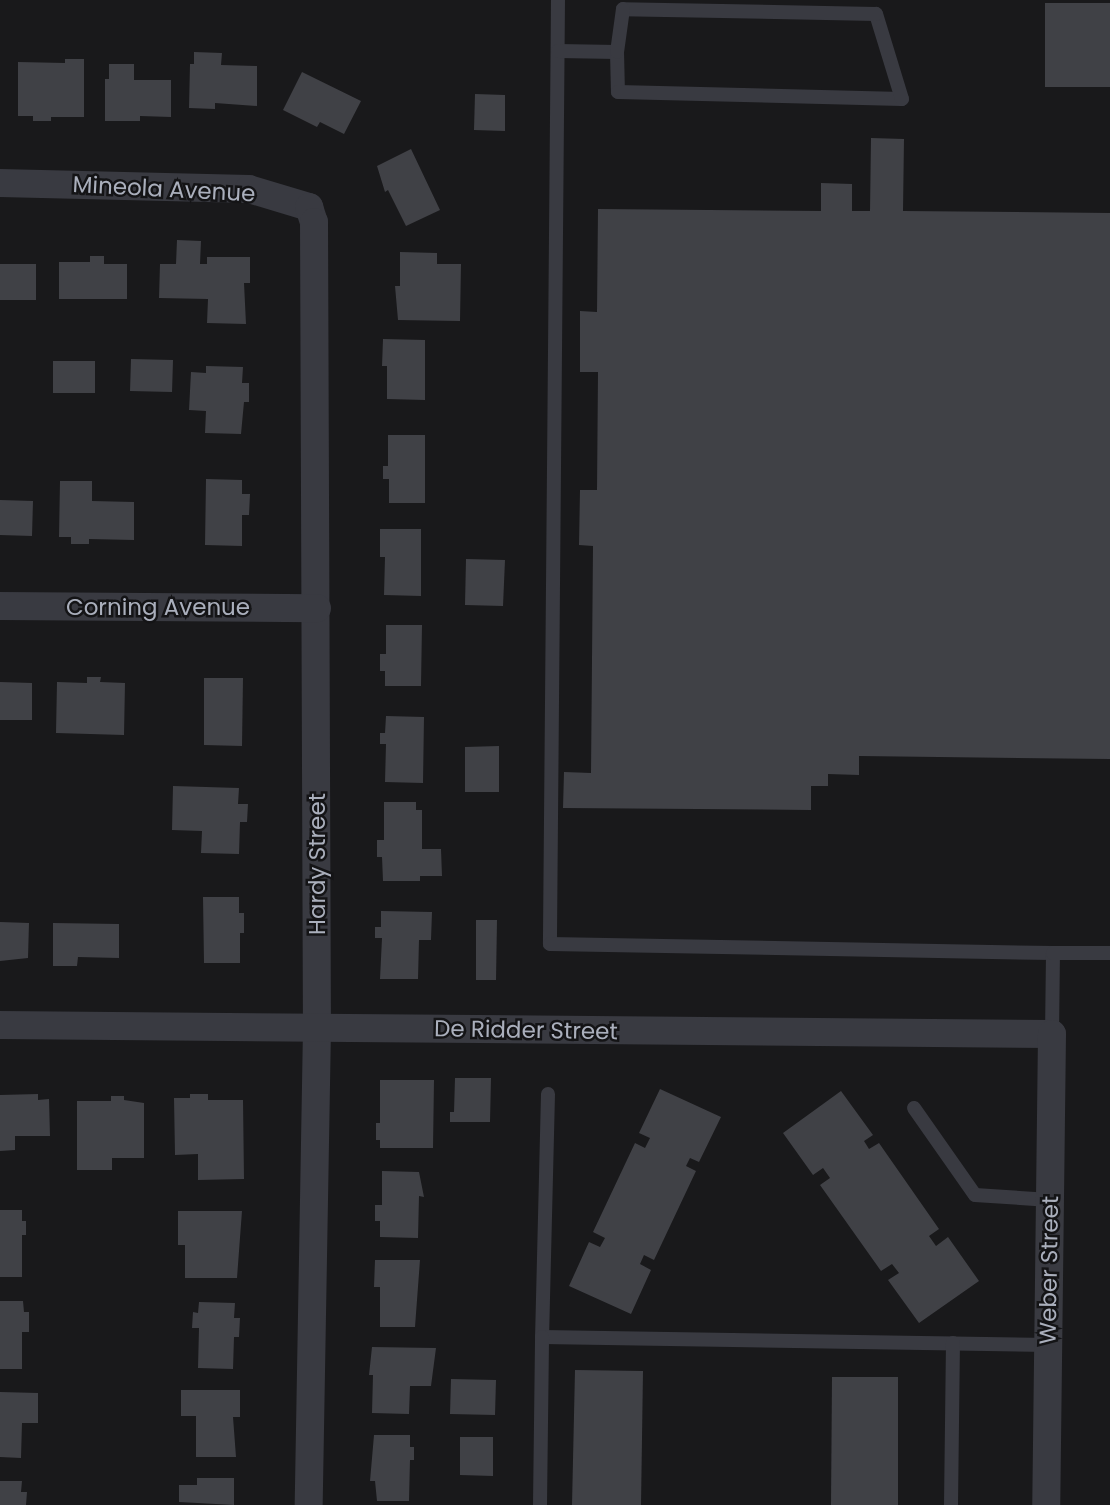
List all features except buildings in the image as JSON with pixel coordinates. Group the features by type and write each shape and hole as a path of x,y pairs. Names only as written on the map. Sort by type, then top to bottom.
{"street":[{"name":"Mineola Avenue","path":"0,183 249,190 309,207 314,222"},
{"name":"Hardy Street","path":"309,1505 317,1028 314,222"},
{"name":"Corning Avenue","path":"0,606 317,608"},
{"name":"De Ridder Street","path":"0,1025 1052,1034"},
{"name":"Weber Street","path":"1046,1505 1052,1034"}],"lane":[{"path":"558,0 550,944 1110,953"},
{"path":"623,9 877,14 902,99 618,92 617,52 623,9"},
{"path":"558,51 617,52"},
{"path":"1052,1034 1053,953"},
{"path":"540,1505 548,1094"},
{"path":"914,1108 975,1195 1050,1200"},
{"path":"542,1337 1048,1345"},
{"path":"951,1505 953,1343"}]}
